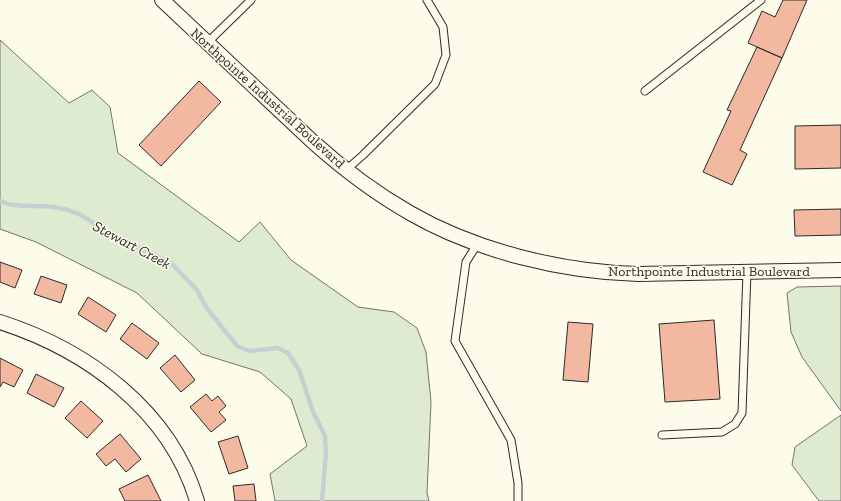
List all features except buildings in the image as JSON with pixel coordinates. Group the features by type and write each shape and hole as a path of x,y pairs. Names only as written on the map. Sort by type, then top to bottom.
{"street":[{"name":"Northpointe Industrial Boulevard","path":"162,0 312,142 346,170 371,188 411,213 448,231 478,243 528,259 572,269 616,274 841,270"},
{"path":"0,322 33,335 71,353 104,374 130,395 153,419 167,438 183,466 197,501"}],"lane":[{"path":"207,43 251,0"},
{"path":"346,170 435,84 446,55 443,27 427,0"},
{"path":"645,91 761,0"},
{"path":"478,243 466,262 455,341 511,440 518,483 518,501"},
{"path":"662,435 722,432 734,424 742,413 747,272"}],"green space":[{"path":"0,40 69,103 92,90 110,107 118,153 239,242 260,222 291,260 358,307 394,312 417,328 426,352 431,402 427,493 429,501 275,501 270,474 307,446 291,399 260,372 202,354 137,293 36,242 0,229"},
{"path":"841,286 841,411 802,357 791,332 787,293 797,287"},
{"path":"841,415 841,501 819,501 792,465 795,447"}],"waterway":[{"name":"Stewart Creek","path":"0,201 20,206 46,206 59,208 72,211 83,216 98,227 172,264 197,290 206,307 237,346 249,351 278,348 288,353 299,370 313,412 325,436 326,452 322,501"}]}
